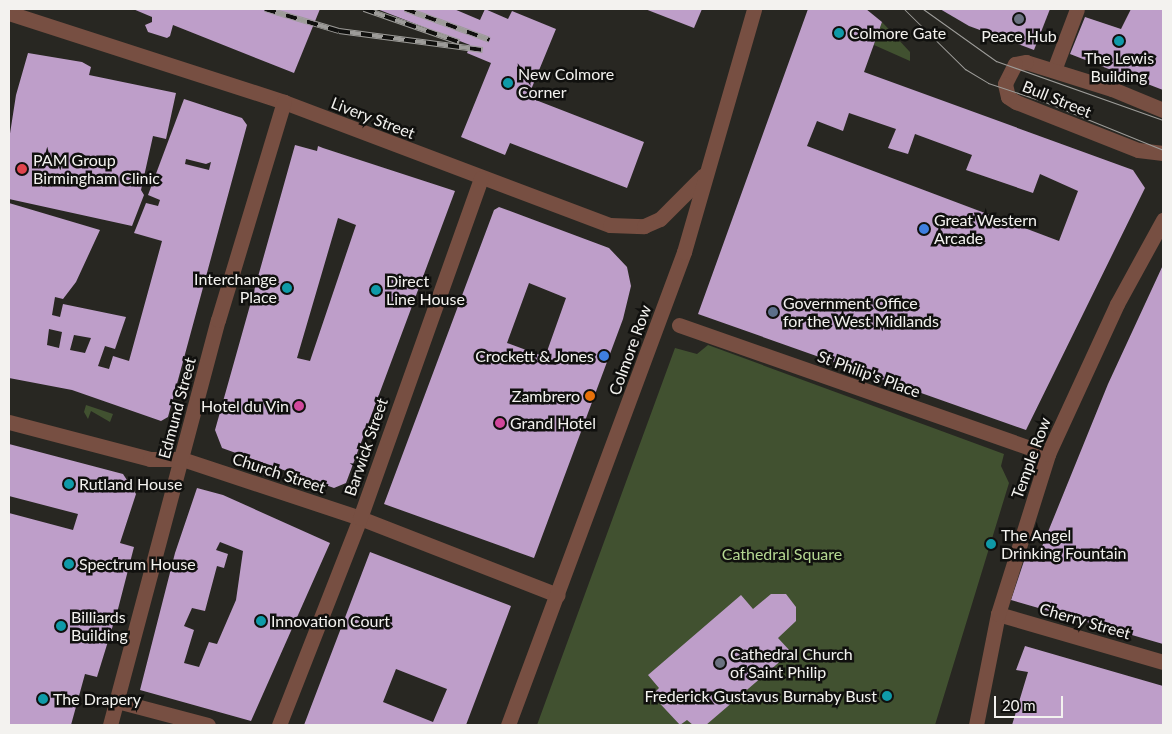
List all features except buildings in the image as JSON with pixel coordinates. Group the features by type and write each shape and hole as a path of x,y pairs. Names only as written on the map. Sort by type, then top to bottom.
{"street":[{"name":"Colmore Row","path":"508,725 558,595 684,252 754,9"},
{"path":"1054,70 1077,9"},
{"name":"Livery Street","path":"9,13 284,102 481,178 610,225 644,226 672,210 707,172"},
{"name":"Bull Street","path":"1163,110 1112,89 1026,62 1015,64 1005,84 1008,97 1138,150 1163,153"},
{"name":"Edmund Street","path":"110,725 218,320 284,102"},
{"name":"Barwick Street","path":"279,725 360,518 481,178"},
{"name":"Temple Row","path":"976,725 998,614 1048,454 1117,304 1163,220"},
{"name":"St Philip's Place","path":"680,325 1048,454"},
{"name":"Church Street","path":"9,422 150,459 182,459 360,518 558,595"},
{"name":"Cherry Street","path":"998,614 1163,662"},
{"path":"117,701 208,725"}],"green space":[{"path":"882,22 910,52 910,61 874,45"},
{"name":"Cathedral Square","path":"708,345 1004,454 1001,466 1009,483 935,725 537,725 675,348 697,354"},
{"path":"86,405 113,414 110,422 91,411 88,419 84,412"}],"tram line":[{"path":"904,9 965,69 988,83 1045,102 1163,150"},
{"path":"923,9 996,61 1163,120"}],"railway":[{"path":"265,9 339,31 483,50"},
{"path":"364,9 459,42"},
{"path":"405,9 490,40"}],"place":[{"name":"Peace Hub","path":"1019,19"},
{"name":"Colmore Gate","path":"839,33"},
{"name":"The Lewis Building","path":"1119,41"},
{"name":"New Colmore Corner","path":"508,83"},
{"name":"PAM Group Birmingham Clinic","path":"22,169"},
{"name":"Great Western Arcade","path":"924,229"},
{"name":"Interchange Place","path":"287,288"},
{"name":"Direct Line House","path":"376,290"},
{"name":"Government Office for the West Midlands","path":"773,312"},
{"name":"Crockett & Jones","path":"604,356"},
{"name":"Zambrero","path":"590,396"},
{"name":"Hotel du Vin","path":"299,406"},
{"name":"Grand Hotel","path":"500,423"},
{"name":"Rutland House","path":"69,484"},
{"name":"The Angel Drinking Fountain","path":"991,544"},
{"name":"Spectrum House","path":"69,564"},
{"name":"Innovation Court","path":"261,621"},
{"name":"Billiards Building","path":"61,626"},
{"name":"Cathedral Church of Saint Philip","path":"720,663"},
{"name":"Frederick Gustavus Burnaby Bust","path":"887,696"},
{"name":"The Drapery","path":"43,699"}]}
